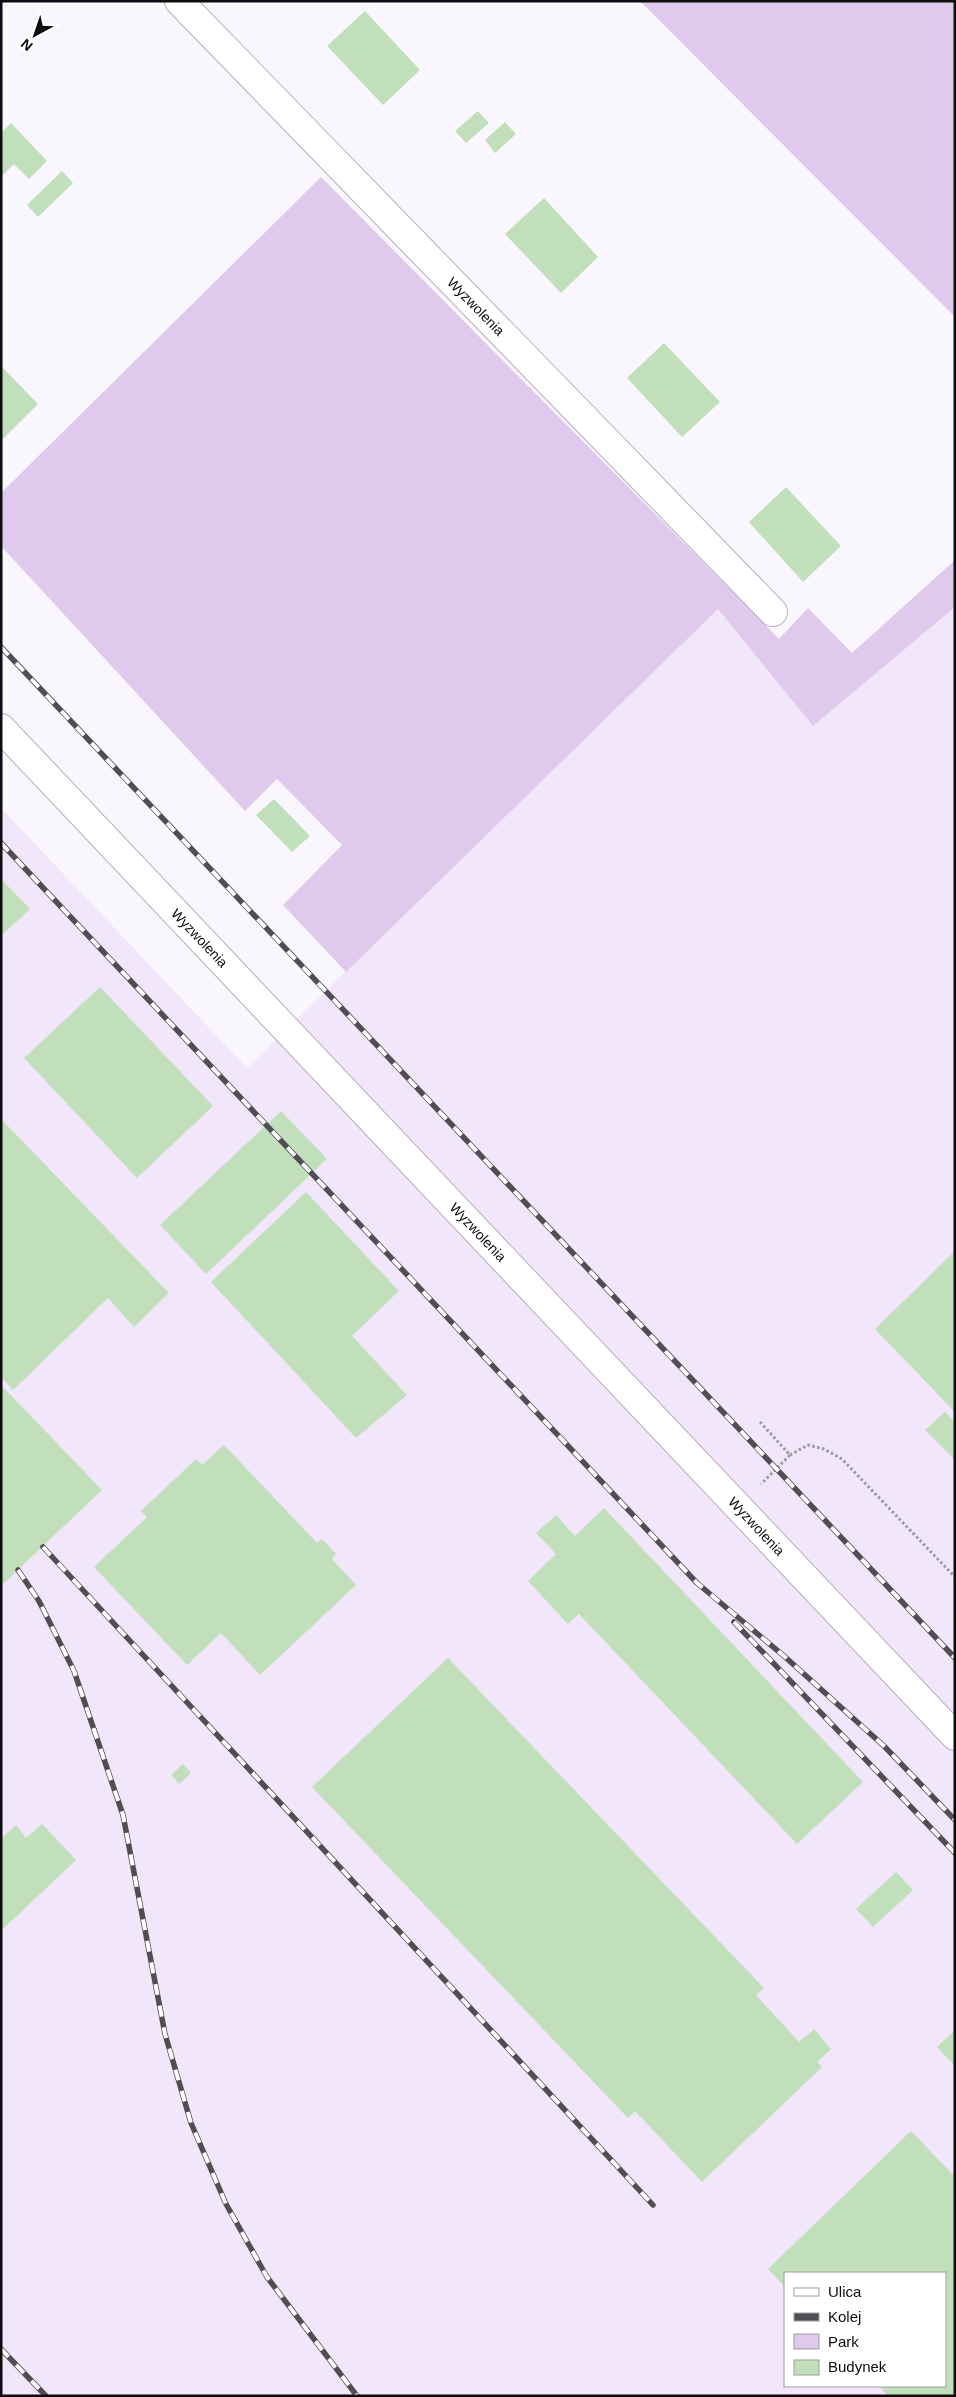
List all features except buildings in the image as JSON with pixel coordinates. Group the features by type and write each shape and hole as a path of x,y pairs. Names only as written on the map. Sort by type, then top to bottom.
{"street":[{"name":"Wyzwolenia","path":"179,1 774,612"},
{"name":"Wyzwolenia","path":"1,728 955,1736"}],"path":[{"path":"760,1422 790,1454"},
{"path":"737,1507 790,1454 808,1445 824,1449 842,1459 955,1577"}],"shaded area":[{"path":"955,607 955,2396 1,2396 1,808 247,1068 718,609 813,726"}],"green space":[{"path":"640,1 955,1 955,317"},
{"path":"321,177 779,639 808,608 852,653 955,560 955,607 813,726 718,609 346,972 283,905 342,845 277,779 245,811 1,546 1,493"}],"railway":[{"path":"1,647 955,1658"},
{"path":"1,843 697,1583 784,1656 884,1746 955,1820"},
{"path":"43,1547 653,2205"},
{"path":"18,1570 39,1601 74,1671 123,1815 165,2034 191,2123 226,2204 267,2277 357,2396"},
{"path":"734,1622 955,1853"},
{"path":"1,2349 46,2396"}]}
